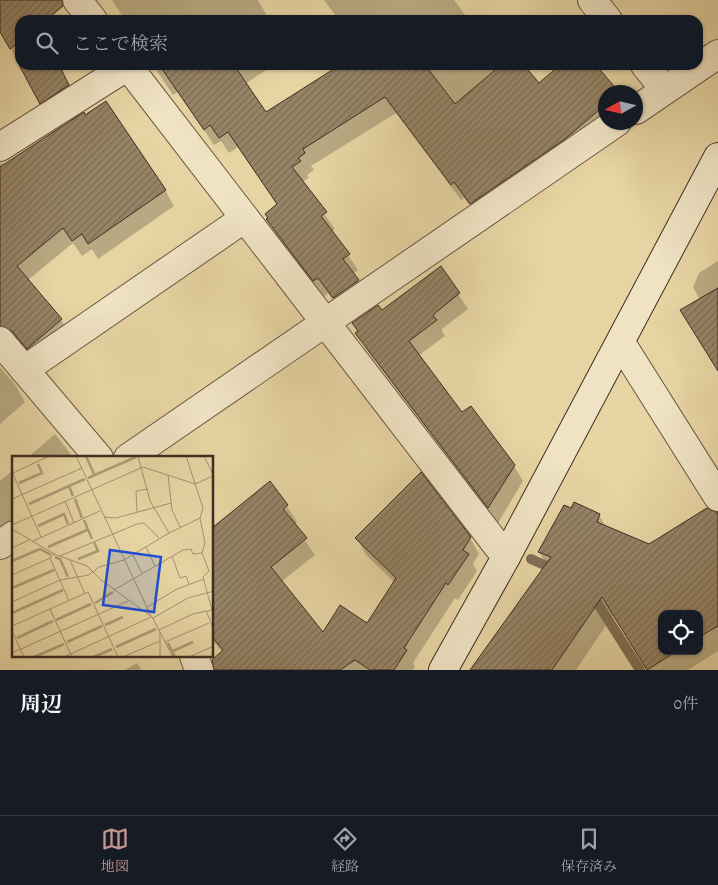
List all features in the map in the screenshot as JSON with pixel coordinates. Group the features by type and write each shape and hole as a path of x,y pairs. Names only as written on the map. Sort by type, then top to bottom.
{"street":[{"path":"77,0 89,15"},
{"path":"592,0 604,15"},
{"path":"703,64 718,54"},
{"path":"0,148 122,70"},
{"path":"131,70 506,558"},
{"path":"649,70 665,90"},
{"path":"643,105 694,70"},
{"path":"131,456 605,130"},
{"path":"443,670 506,558 718,157"},
{"path":"24,370 245,218"},
{"path":"0,342 98,456"},
{"path":"621,343 718,497"},
{"path":"0,545 12,536"},
{"path":"195,658 199,670"}],"building":[{"path":"0,0 62,0 63,6 52,15 15,15 15,45 10,49 0,32"},
{"path":"22,70 62,70 69,85 40,104"},
{"path":"163,70 237,70 266,112 332,70 429,70 455,104 495,70 528,70 539,83 554,70 600,70 613,85 598,85 598,111 565,139 470,204 454,182 451,185 385,97 303,149 305,153 298,158 301,161 292,167 327,212 321,216 350,254 343,259 359,280 333,298 318,278 313,281 266,219 268,218 265,214 277,204 228,132 219,138 210,125 204,130"},
{"path":"106,101 166,190 88,244 82,234 72,241 63,228 17,266 62,319 27,349 12,331 0,326 0,167 84,112 85,115"},
{"path":"441,266 460,293 435,313 433,316 437,320 409,341 462,412 471,406 515,465 488,508 355,333 358,331 352,323 378,305 382,310"},
{"path":"718,288 718,371 680,310"},
{"path":"421,472 471,537 463,550 469,554 448,585 446,583 404,648 407,650 394,670 370,670 355,660 340,670 214,670 212,660 223,650 214,639 214,526 270,481 288,505 283,509 307,538 271,567 323,632 340,605 367,623 396,578 355,538"},
{"path":"574,502 600,514 597,522 649,544 707,508 718,513 718,626 703,635 703,610 658,610 658,655 671,655 647,670 602,597 552,670 470,670 551,557 538,552 564,505 571,508"}],"waterway":[{"path":"531,559 558,571"},
{"path":"590,591 640,670"}]}
